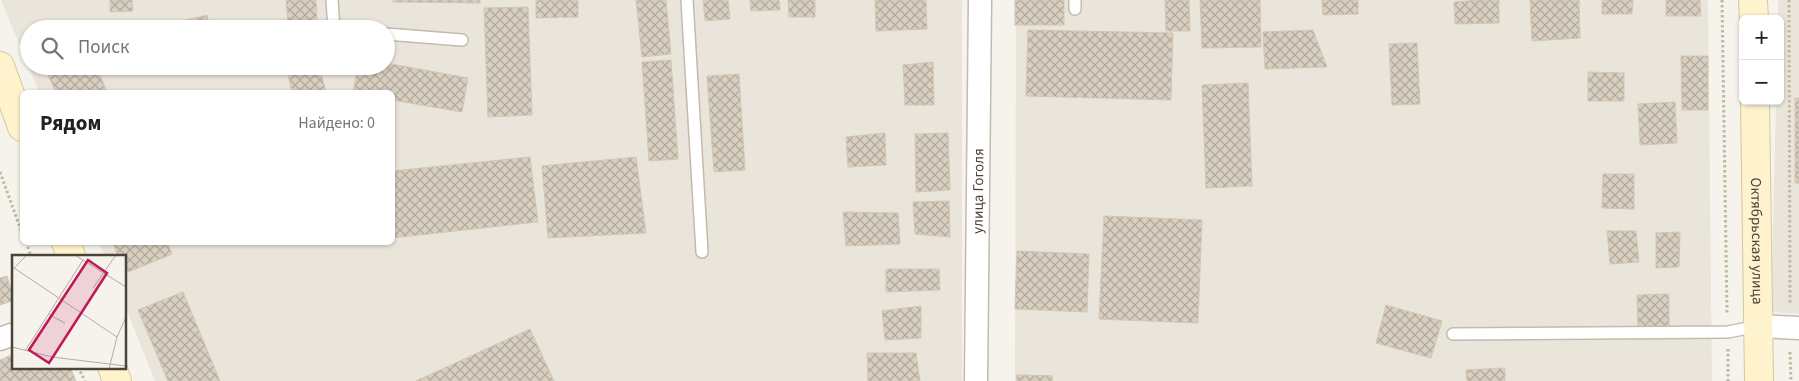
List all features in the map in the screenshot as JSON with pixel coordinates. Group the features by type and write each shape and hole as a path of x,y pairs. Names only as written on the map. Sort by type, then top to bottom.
{"main road":[{"path":"1753,0 1754,15"},
{"path":"0,66 20,121"},
{"name":"Октябрьская улица","path":"1755,105 1759,381"},
{"path":"112,368 117,381"}],"street":[{"name":"улица Гоголя","path":"976,381 980,0"},
{"path":"1758,326 1794,328"},
{"path":"0,339 12,335"}],"lane":[{"path":"332,0 333,20"},
{"path":"687,0 702,252"},
{"path":"395,35 462,40"},
{"path":"1453,334 1728,332 1758,326"}],"path":[{"path":"1722,0 1728,381"},
{"path":"1789,0 1794,328 1790,381"},
{"path":"0,172 20,227"},
{"path":"78,368 85,381"}],"shaded area":[{"path":"1,0 962,0 962,381 155,381 126,308 126,255 105,255 100,245 395,245 395,90 38,90 32,75 395,75 395,20 20,20 20,46"},
{"path":"1016,0 1708,0 1712,381 1015,381"},
{"path":"1778,0 1799,0 1799,314 1771,312 1776,105 1784,105 1784,15 1778,15"}],"building":[{"path":"110,0 132,0 133,11 110,12"},
{"path":"286,0 316,0 317,20 288,20"},
{"path":"393,0 480,0 480,3 393,2"},
{"path":"536,0 578,0 578,17 536,18"},
{"path":"636,0 666,0 671,54 642,57"},
{"path":"703,0 728,0 730,19 705,21"},
{"path":"750,0 779,0 780,10 751,11"},
{"path":"788,0 815,0 815,17 789,17"},
{"path":"875,0 926,0 927,29 876,31"},
{"path":"1015,0 1064,0 1064,25 1015,25"},
{"path":"1165,0 1189,0 1190,31 1166,31"},
{"path":"1200,0 1260,0 1261,47 1202,48"},
{"path":"1322,0 1358,0 1358,14 1323,15"},
{"path":"1499,0 1499,23 1455,24 1454,2"},
{"path":"1530,0 1579,0 1580,38 1532,41"},
{"path":"1602,0 1633,0 1632,14 1602,14"},
{"path":"1666,0 1700,0 1701,16 1666,16"},
{"path":"528,7 532,115 488,117 484,8"},
{"path":"207,15 208,20 187,20"},
{"path":"1028,30 1173,33 1171,100 1026,96"},
{"path":"1313,30 1327,67 1265,69 1263,32"},
{"path":"1417,43 1420,104 1392,105 1389,44"},
{"path":"1681,56 1708,56 1708,110 1682,110"},
{"path":"671,60 678,159 649,161 642,62"},
{"path":"933,62 934,105 905,105 903,65"},
{"path":"395,65 468,78 462,112 395,101 395,90 353,90 356,75 395,75"},
{"path":"1588,72 1624,73 1624,101 1588,101"},
{"path":"739,74 745,170 714,172 707,76"},
{"path":"48,75 100,75 106,90 55,90"},
{"path":"48,75 100,75 106,90 55,90"},
{"path":"288,75 321,75 325,90 292,90"},
{"path":"1248,83 1252,186 1206,188 1202,85"},
{"path":"1795,98 1799,98 1799,183 1795,183"},
{"path":"1675,102 1677,143 1640,145 1638,104"},
{"path":"885,133 886,165 848,167 846,137"},
{"path":"948,133 950,190 916,192 915,134"},
{"path":"530,157 538,222 395,238 395,171"},
{"path":"636,157 646,233 548,238 542,166"},
{"path":"1603,174 1634,174 1634,209 1602,208"},
{"path":"949,201 950,237 915,234 913,202"},
{"path":"843,212 898,213 900,244 846,246"},
{"path":"1104,216 1202,220 1198,323 1099,319"},
{"path":"1607,231 1636,231 1639,262 1610,264"},
{"path":"1680,232 1679,267 1656,268 1656,233"},
{"path":"114,245 168,245 172,254 126,273 126,255 118,255"},
{"path":"114,245 168,245 172,254 126,273 126,255 118,255"},
{"path":"1017,251 1089,254 1087,312 1015,309"},
{"path":"886,269 939,269 940,290 886,292"},
{"path":"7,276 12,293 12,301 0,305 0,278"},
{"path":"183,292 220,381 168,381 138,310"},
{"path":"1669,294 1669,326 1638,327 1637,295"},
{"path":"1386,305 1442,321 1431,358 1376,343"},
{"path":"921,306 921,338 885,340 882,311"},
{"path":"530,329 554,381 416,381"},
{"path":"867,353 916,353 920,381 868,381"},
{"path":"12,355 12,368 70,368 76,381 0,381 0,360"},
{"path":"1505,368 1505,381 1467,381 1466,370"},
{"path":"1017,375 1052,376 1052,381 1017,381"},
{"path":"1017,375 1052,376 1052,381 1017,381"}]}
